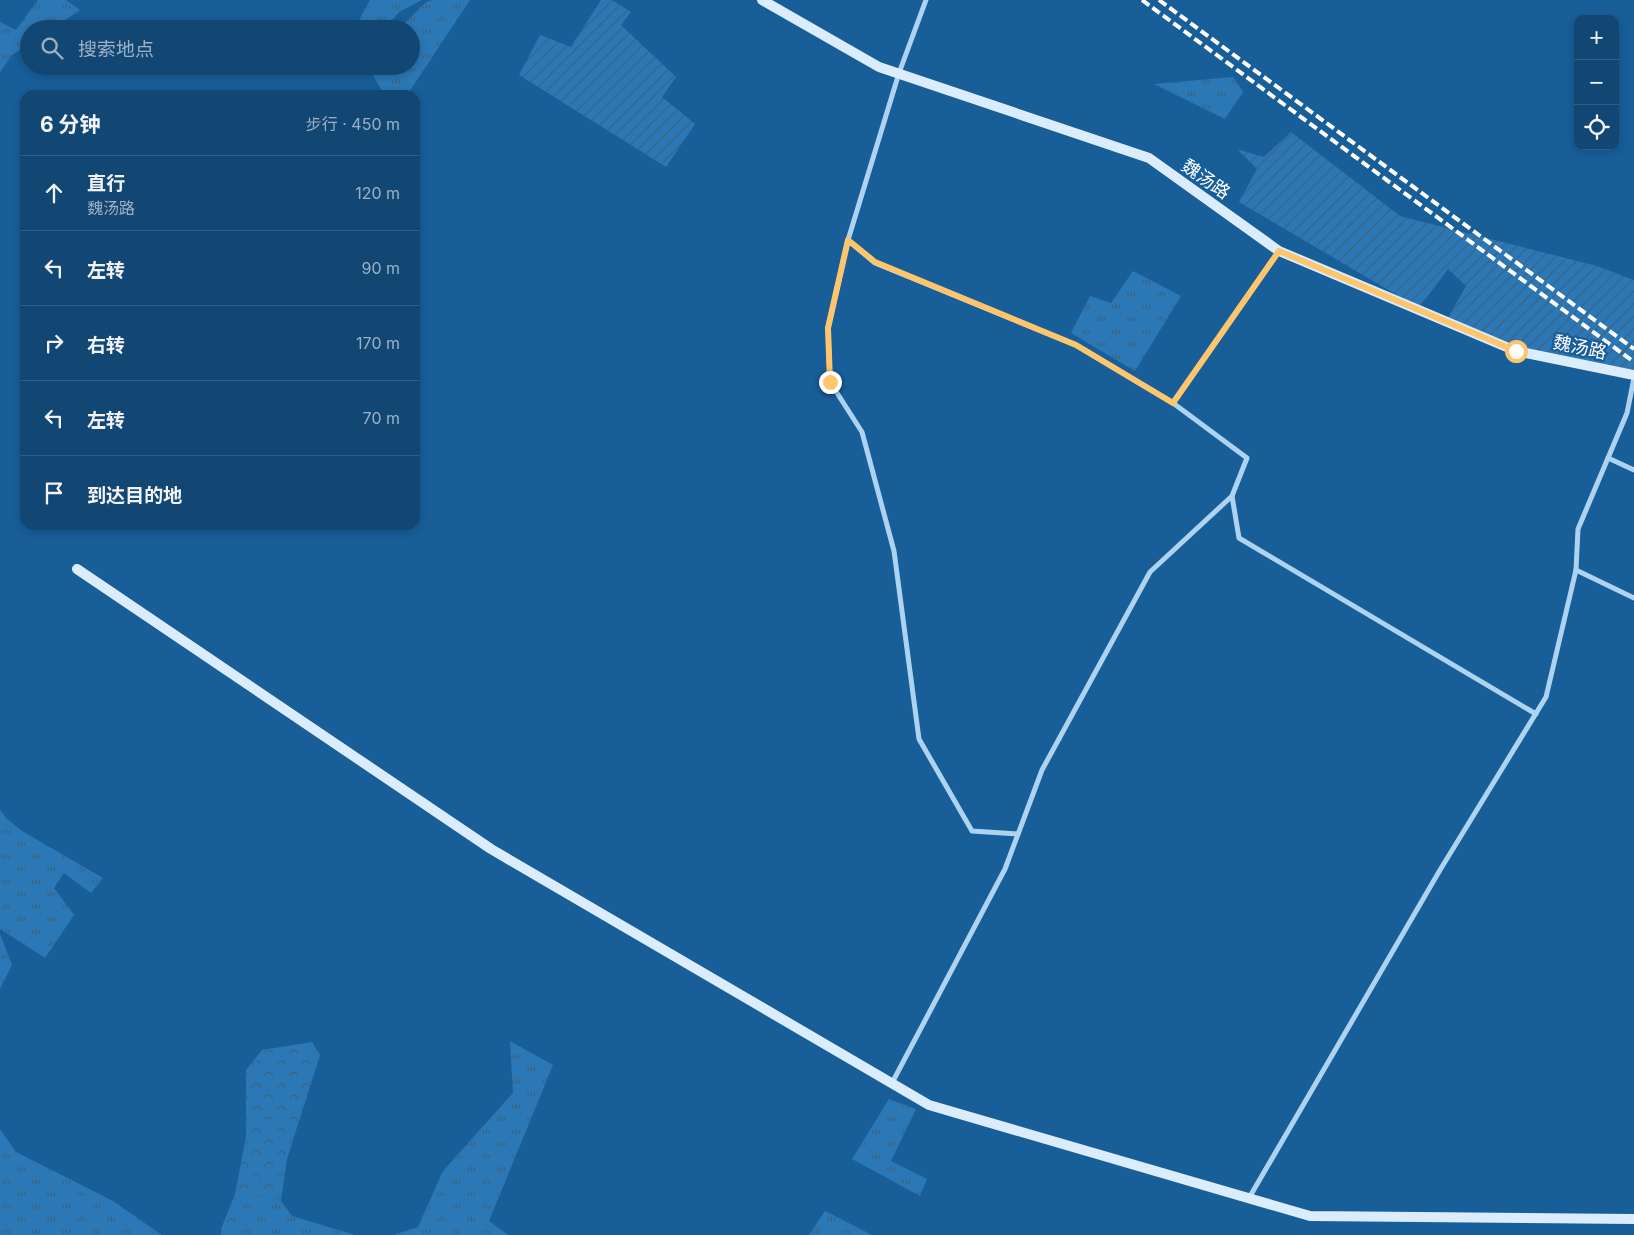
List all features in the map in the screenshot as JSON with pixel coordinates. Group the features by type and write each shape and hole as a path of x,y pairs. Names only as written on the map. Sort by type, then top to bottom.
{"main road":[{"name":"魏汤路","path":"762,0 879,67 1149,158 1279,251 1516,351 1634,376"},
{"path":"77,569 491,849 929,1104 1310,1216 1634,1219"}],"street":[{"path":"926,0 899,73 848,240 828,328 830,382 862,432 894,551 920,739 972,832 1018,834"},
{"path":"848,240 875,262 1076,345 1173,403 1247,458 1232,496 1150,572 1042,770 1005,868 892,1083"},
{"path":"1173,403 1279,251"},
{"path":"1249,1198 1440,870 1546,698 1576,570 1578,529 1627,414 1634,376"},
{"path":"1608,458 1634,470"},
{"path":"1232,496 1239,538 1536,714"},
{"path":"1576,570 1634,598"}],"green space":[{"path":"38,0 66,0 80,10 65,20 23,20"},
{"path":"370,0 422,0 399,12 392,20 359,20"},
{"path":"433,0 470,0 410,90 381,90 373,75 420,75 420,20 408,20 426,2"},
{"path":"601,0 612,0 631,12 621,25 676,77 662,97 695,124 666,167 519,75 540,35 571,47"},
{"path":"0,22 16,30 20,25 20,50 12,55 0,72"},
{"path":"1233,77 1243,92 1225,119 1154,84"},
{"path":"1291,132 1400,216 1597,266 1634,280 1634,371 1549,358 1448,318 1466,286 1448,269 1419,308 1239,202 1257,169 1237,149 1264,157"},
{"path":"1133,271 1181,296 1135,371 1071,333 1090,296 1111,303"},
{"path":"0,810 6,818 22,831 103,878 91,893 64,873 54,888 74,915 45,958 0,929"},
{"path":"0,934 12,965 0,989"},
{"path":"510,1041 553,1065 489,1221 508,1235 394,1235 418,1227 443,1171 513,1093"},
{"path":"312,1042 320,1055 287,1159 281,1201 246,1194 233,1211 238,1235 221,1235 221,1229 235,1194 246,1137 246,1070 262,1050"},
{"path":"889,1099 916,1109 891,1161 927,1179 920,1196 852,1159"},
{"path":"0,1129 16,1152 113,1201 162,1235 0,1235"},
{"path":"246,1194 281,1201 292,1216 355,1235 238,1235 233,1211"},
{"path":"825,1211 872,1235 809,1235"}],"railway":[{"path":"1142,0 1634,362"},
{"path":"1159,0 1634,349"}],"route":[{"path":"830,382 828,328 848,240 875,262 1076,345 1173,403 1279,251 1516,351"}]}
